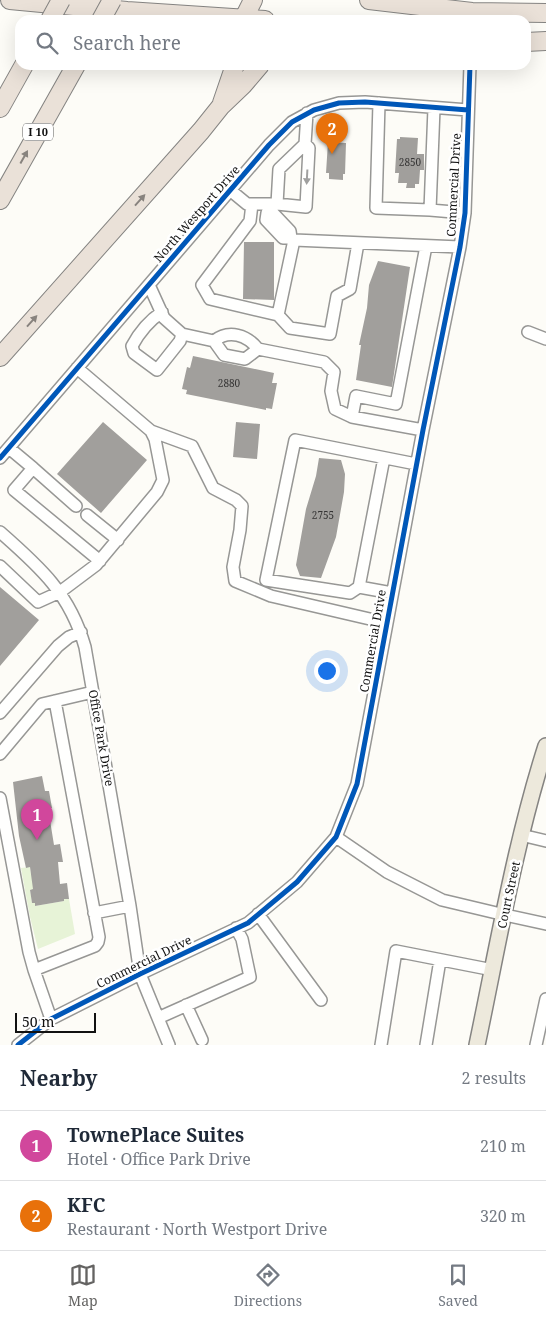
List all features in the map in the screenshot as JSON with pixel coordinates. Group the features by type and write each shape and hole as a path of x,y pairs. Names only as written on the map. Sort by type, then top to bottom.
{"highway":[{"path":"10,0 185,15"},
{"path":"53,15 61,0"},
{"path":"104,15 112,0"},
{"path":"245,15 253,0"},
{"path":"369,0 470,10 546,13"},
{"path":"531,42 546,42"},
{"path":"0,108 21,70"},
{"name":"I 10","path":"0,200 73,70"},
{"path":"221,106 233,70"},
{"path":"0,358 202,131 221,106 256,70"}],"main road":[{"name":"Court Street","path":"479,1045 521,835 534,782 546,746"}],"street":[{"name":"Commercial Drive","path":"18,1045 51,1019 248,923 297,882 336,837 357,784 422,430 460,247 465,213 470,70"},
{"name":"North Westport Drive","path":"0,458 230,190 292,122 314,110 339,103 468,110"},
{"path":"379,104 376,208 465,213"},
{"path":"430,210 434,108"},
{"path":"277,204 279,169 304,144 307,114"},
{"path":"304,144 309,148 306,207 277,204 260,207 202,285 210,299 278,315 290,328 330,334 337,296 350,289 358,243"},
{"path":"230,190 247,204 272,212 290,231 293,239 278,315"},
{"path":"293,239 460,247"},
{"path":"352,417 356,396 396,404 426,246"},
{"path":"148,285 164,318 182,334 214,341 228,334 244,336 253,342 258,349 324,362 334,372 331,392 335,409 352,417 422,430"},
{"path":"162,312 154,317 136,339 132,346 134,353 157,370 180,341 182,334"},
{"path":"528,332 546,339"},
{"path":"214,341 224,355 238,358 245,359 258,349"},
{"path":"0,566 38,602 60,592 100,561 157,492 163,480 155,440 151,432 78,368"},
{"path":"151,432 192,446 213,488 236,500 242,506 240,530 233,567 235,581 271,596 387,623"},
{"path":"392,593 359,587 350,593 266,580 295,440 416,464"},
{"path":"8,448 34,468 76,506"},
{"path":"359,587 384,458"},
{"path":"34,468 14,490 100,561"},
{"path":"87,515 118,540"},
{"name":"Office Park Drive","path":"0,532 44,572 70,606 81,632 130,906 140,974 169,1045"},
{"path":"0,713 58,646 69,637 81,632"},
{"path":"0,754 42,704 93,692"},
{"path":"34,970 95,946 99,937 55,701"},
{"path":"0,798 34,970 51,1019"},
{"path":"521,835 546,841"},
{"path":"336,837 387,872 442,900 546,924"},
{"path":"94,913 130,906"},
{"path":"258,914 321,1000"},
{"path":"158,1018 250,977 242,939 236,928"},
{"path":"381,1045 396,952 493,970"},
{"path":"426,1045 440,960"},
{"path":"536,1045 546,999"},
{"path":"186,1005 202,1040"}],"green space":[{"path":"30,867 31,875 34,875 36,889 30,890 32,903 35,903 35,906 69,899 75,934 38,949 21,868"}],"building":[{"path":"400,137 418,138 417,154 424,154 424,170 420,170 419,184 415,184 415,188 406,188 407,183 398,183 399,173 395,173 397,139 400,139"},
{"path":"328,142 346,143 345,174 343,174 343,180 329,179 329,173 326,173"},
{"path":"244,242 274,242 274,300 243,299"},
{"path":"378,261 410,267 392,387 356,380 361,345 359,345 367,308 369,285"},
{"path":"193,356 274,373 272,383 277,383 272,409 266,408 266,410 186,394 187,390 182,389 187,367 190,368"},
{"path":"103,422 147,460 101,513 57,474"},
{"path":"236,422 260,424 257,459 233,457"},
{"path":"319,458 341,460 345,474 344,492 336,537 321,578 300,576 296,565 306,509 316,476"},
{"path":"0,587 39,620 0,666"},
{"path":"42,776 45,791 49,791 52,808 48,808 54,845 60,844 63,862 58,862 60,884 67,883 69,899 35,906 35,903 32,903 30,890 33,889 30,867 26,868 19,836 13,782"}],"cycle path":[{"path":"18,1045 51,1019 248,923 297,882 336,837 357,784 423,430 460,247 465,213 470,70"},
{"path":"0,458 269,145 292,122 314,110 339,103 365,102 468,110"}],"place":[{"name":"KFC","path":"332,154"},
{"name":"TownePlace Suites","path":"37,840"}]}
